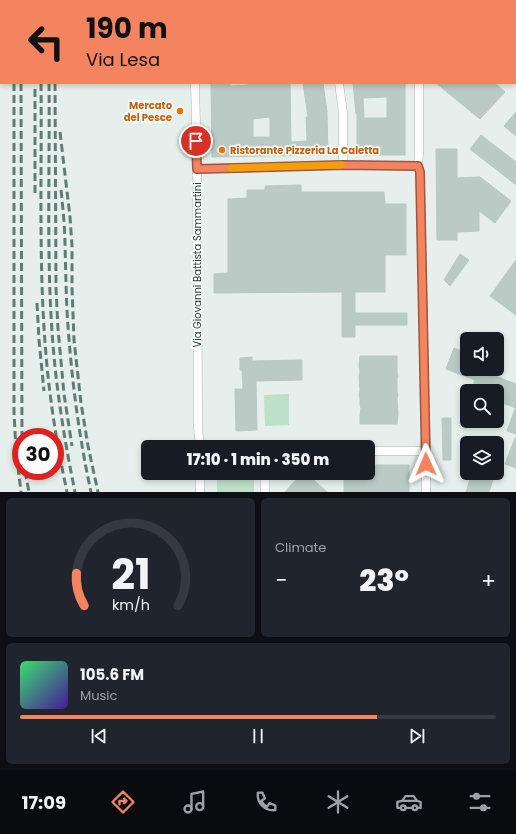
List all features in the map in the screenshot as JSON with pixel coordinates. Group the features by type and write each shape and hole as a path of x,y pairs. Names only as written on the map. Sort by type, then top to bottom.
{"street":[{"name":"Via Giovanni Battista Sammartini","path":"195,84 197,169 198,420 199,440"},
{"path":"339,84 343,113 343,165"},
{"path":"419,84 418,166 420,172 426,492"},
{"path":"197,169 343,165 418,166"},
{"path":"375,451 426,451"},
{"path":"200,480 200,492"},
{"path":"265,480 265,492"}],"green space":[{"path":"289,394 289,425 265,426 264,395"},
{"path":"217,480 254,480 254,492 217,492"}],"building":[{"path":"211,84 230,84 230,86 248,84 290,84 291,142 307,141 306,117 308,117 303,84 323,84 327,112 328,155 212,157","holes":["270,117 270,137 253,137 253,119"]},
{"path":"353,84 405,84 405,155 357,155 357,114","holes":["387,97 387,118 364,118 363,98"]},
{"path":"437,84 496,84 505,92 480,119"},
{"path":"516,112 516,136 504,126"},
{"path":"481,135 516,162 516,185 470,149"},
{"path":"436,149 457,149 457,178 480,177 511,201 495,223 479,211 479,231 457,232 457,240 437,240"},
{"path":"301,185 301,192 384,192 385,204 406,204 406,255 385,255 385,292 355,292 355,313 407,313 407,325 355,325 355,337 342,337 342,292 214,293 214,274 228,273 228,199 247,198 247,190 265,190 265,186"},
{"path":"460,254 469,260 450,286 444,280"},
{"path":"516,260 516,315 490,296"},
{"path":"454,348 460,350 460,374 446,369"},
{"path":"360,356 397,356 397,424 360,424"},
{"path":"252,357 252,361 302,360 302,380 256,381 257,430 236,431 235,389 243,389 240,358"},
{"path":"464,376 495,376 516,384 516,408 504,404 504,384 474,384 475,380"},
{"path":"516,409 516,434 507,431"},
{"path":"442,418 451,418 451,460 443,460"},
{"path":"516,438 516,468 505,464"},
{"path":"375,465 409,465 409,492 344,492 344,480 375,480"},
{"path":"296,480 314,480 327,492 285,492"},
{"path":"470,480 493,480 489,492 466,492"}],"railway":[{"path":"14,84 14,413 16,450 21,492"},
{"path":"21,84 22,428"},
{"path":"41,84 41,260 44,331 53,413 67,492"},
{"path":"49,84 49,247 53,345 59,400 75,492"},
{"path":"55,84 56,289 64,394 72,446"},
{"path":"35,89 35,197"},
{"path":"60,132 72,246 74,340 81,403 98,492"},
{"path":"61,190 65,233 67,316 76,409 91,492"},
{"path":"37,303 44,391"},
{"path":"27,480 29,492"}],"slow traffic":[{"path":"231,168 341,165"}],"place":[{"name":"Mercato del Pesce","path":"180,111"},
{"name":"Ristorante Pizzeria La Caletta","path":"222,150"}],"route":[{"path":"196,141 197,169 343,165 418,166 420,172 426,464"}]}
